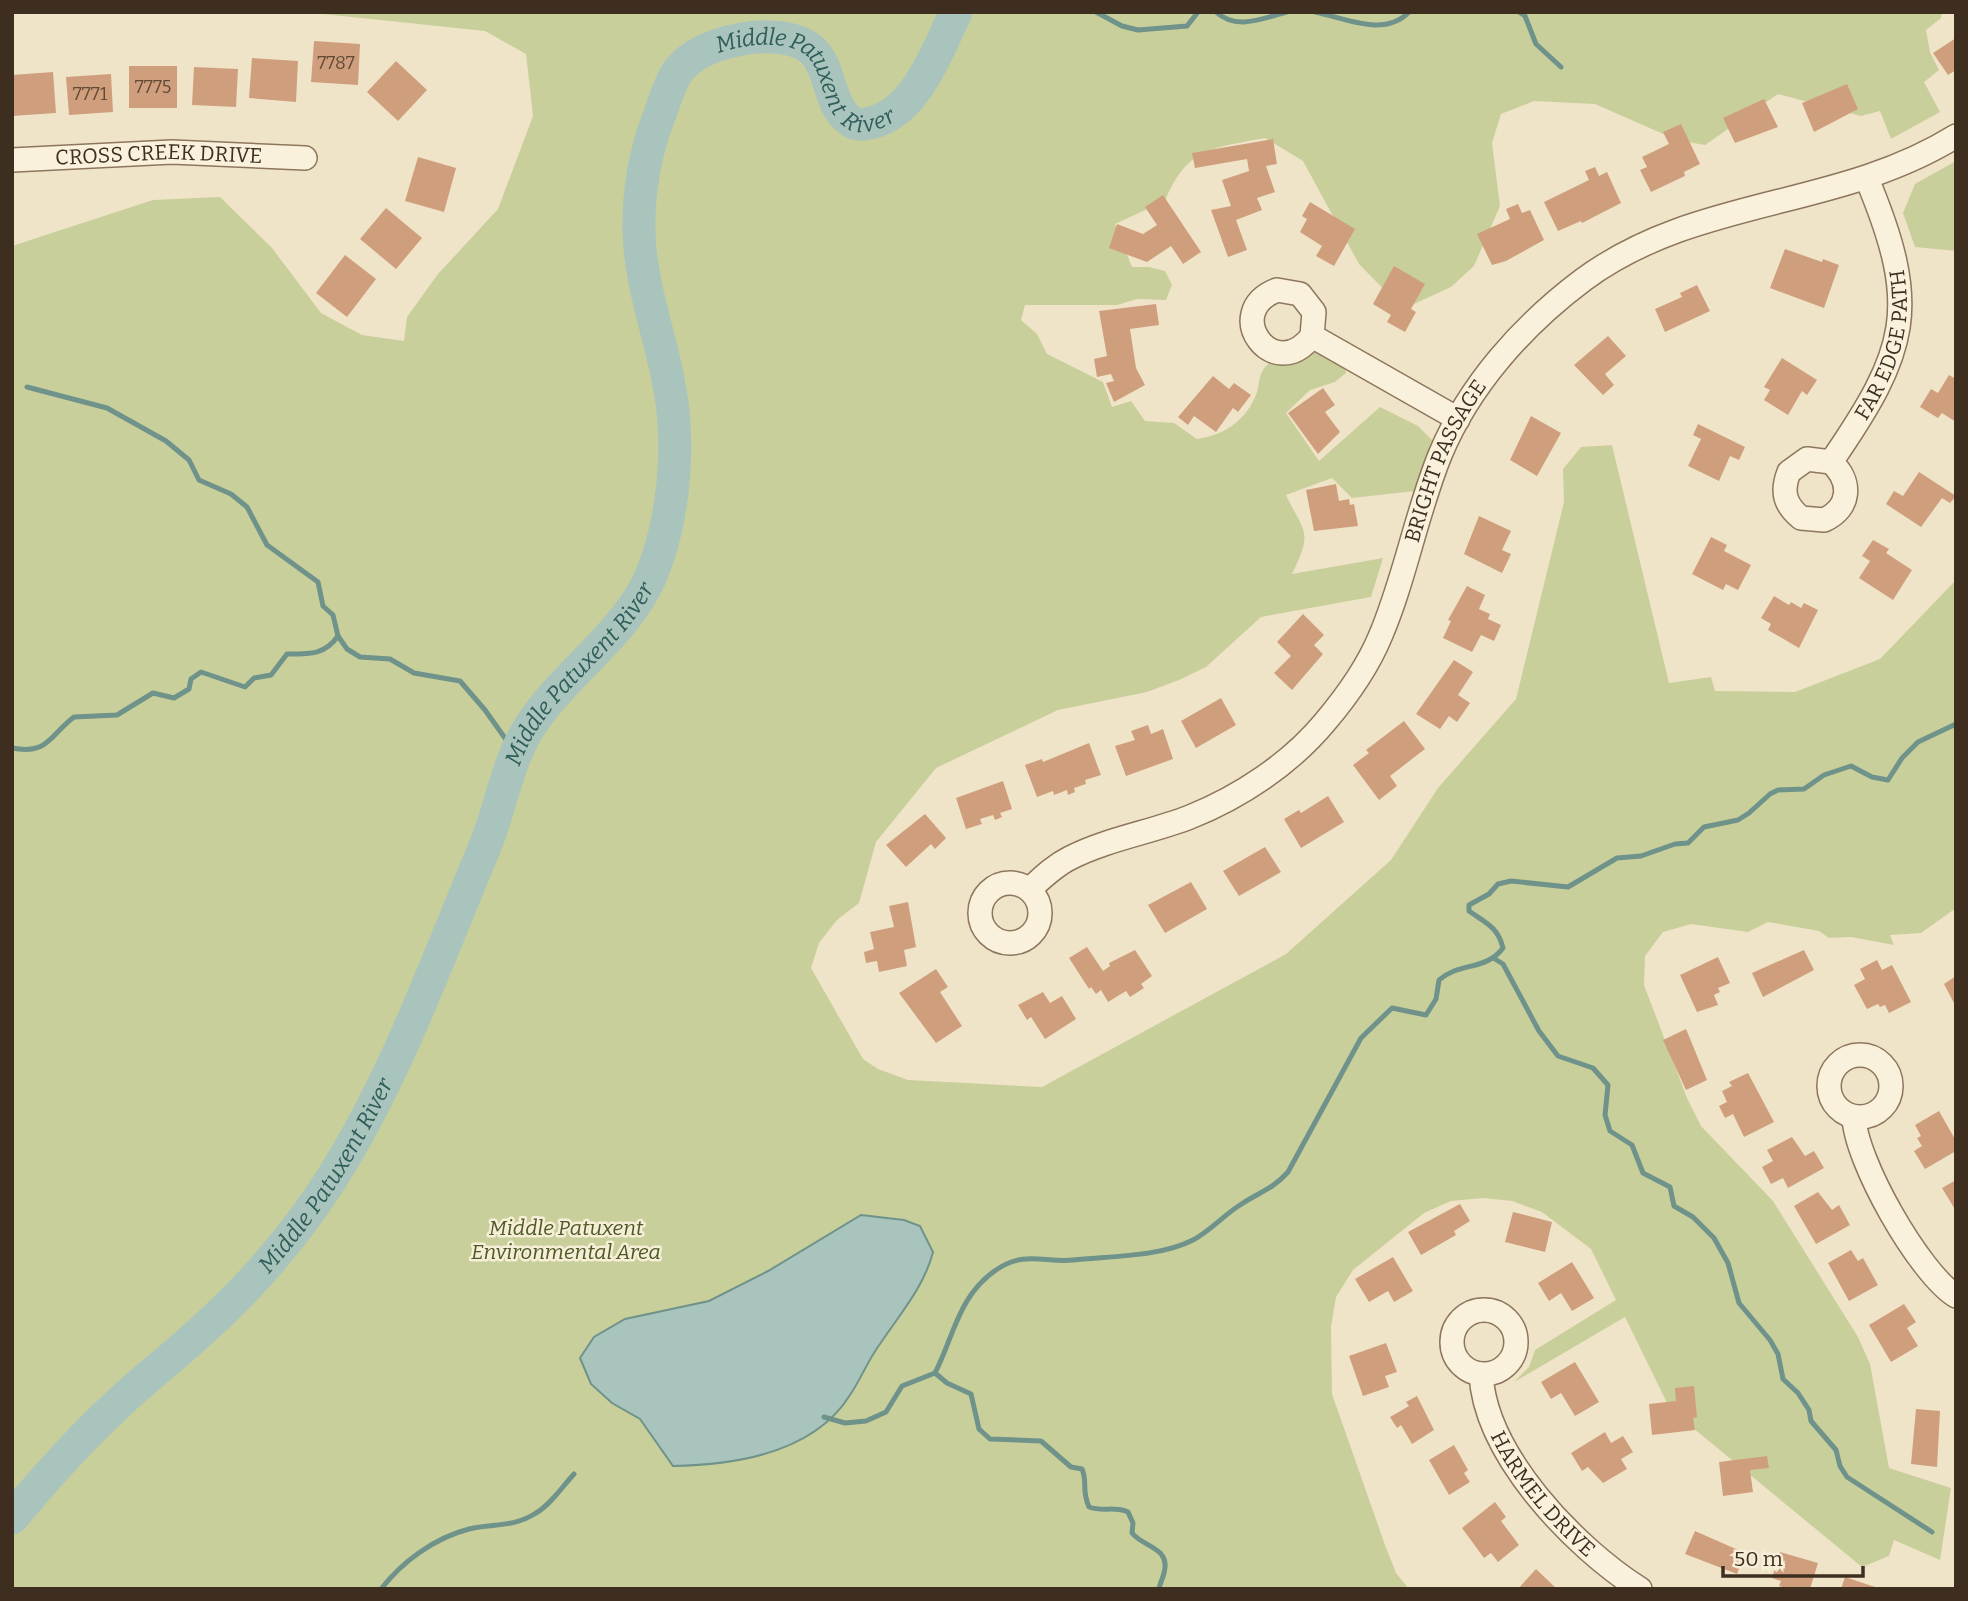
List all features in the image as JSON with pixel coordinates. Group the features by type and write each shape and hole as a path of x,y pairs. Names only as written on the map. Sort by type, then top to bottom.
{"street":[{"name":"BRIGHT PASSAGE","path":"1030,889 1071,857 1218,805 1275,768 1323,725 1362,673 1380,640 1423,502 1440,454 1458,419 1482,381 1539,315 1612,261 1669,233 1700,221 1867,179 1956,136"},
{"name":"CROSS CREEK DRIVE","path":"12,160 172,152 305,158"},
{"name":"FAR EDGE PATH","path":"1830,463 1883,380 1895,350 1898,327 1898,262 1867,179"},
{"path":"1312,335 1458,419"},
{"path":"1854,1117 1857,1143 1864,1160 1914,1250 1928,1271 1956,1296"},
{"name":"HARMEL DRIVE","path":"1481,1374 1482,1398 1492,1423 1528,1483 1573,1537 1608,1568 1640,1589"}],"green space":[{"name":"Middle Patuxent Environmental Area","path":"304,12 1942,12 1941,18 1926,30 1930,52 1939,70 1924,82 1940,112 1891,139 1880,111 1861,116 1778,94 1705,145 1677,140 1595,104 1534,101 1501,114 1492,143 1500,206 1474,266 1451,287 1403,309 1359,264 1303,161 1265,138 1231,144 1204,153 1183,170 1173,183 1165,201 1115,224 1132,267 1165,271 1172,285 1166,300 1137,299 1117,305 1025,305 1021,320 1037,334 1047,354 1103,382 1112,407 1131,401 1145,421 1174,423 1197,439 1226,430 1241,418 1253,402 1262,372 1269,363 1301,353 1335,356 1343,360 1346,373 1335,382 1310,390 1286,413 1319,461 1380,407 1418,426 1435,443 1424,490 1352,498 1332,478 1286,495 1304,533 1303,549 1292,574 1383,558 1371,597 1261,617 1206,667 1179,680 1147,692 1058,710 936,768 876,842 859,903 837,920 819,943 811,968 863,1059 878,1069 908,1080 1042,1087 1286,954 1391,860 1438,788 1516,699 1564,502 1563,469 1581,447 1612,445 1669,683 1711,677 1715,691 1795,692 1880,659 1956,580 1956,908 1921,933 1890,935 1894,945 1851,937 1829,938 1819,931 1768,922 1748,932 1691,924 1663,932 1645,956 1644,985 1687,1098 1701,1126 1773,1201 1858,1337 1870,1364 1889,1468 1951,1488 1940,1560 1894,1540 1889,1556 1862,1567 1670,1409 1625,1317 1514,1382 1529,1367 1535,1350 1616,1300 1591,1249 1542,1212 1512,1201 1483,1198 1451,1201 1424,1213 1353,1270 1336,1297 1331,1327 1332,1394 1396,1573 1409,1589 12,1589 12,246 153,200 220,197 272,248 321,313 362,335 404,341 407,317 438,274 498,209 533,116 526,54 485,31"},
{"path":"1956,161 1956,251 1915,247 1903,213 1915,184"}],"water":[{"path":"861,1215 904,1220 920,1226 933,1252 918,1289 876,1350 850,1395 835,1415 816,1430 795,1443 771,1452 722,1463 673,1466 640,1419 612,1403 591,1384 580,1358 594,1337 625,1319 709,1301 768,1271"}],"building":[{"path":"1956,38 1956,70 1948,75 1933,53"},
{"path":"314,41 360,44 358,85 311,82"},
{"path":"252,58 298,61 296,102 249,98"},
{"path":"396,61 427,90 398,121 367,92"},
{"path":"129,66 177,66 177,108 129,108"},
{"path":"194,67 238,69 236,107 192,105"},
{"path":"53,72 56,113 12,116 12,75"},
{"path":"111,74 113,112 69,115 66,77"},
{"path":"1847,84 1858,109 1814,132 1802,103"},
{"path":"1764,99 1778,127 1735,143 1723,118"},
{"path":"1681,124 1700,164 1684,172 1685,176 1651,192 1640,170 1647,167 1642,157 1669,144 1663,132"},
{"path":"1273,139 1277,164 1266,166 1275,192 1257,198 1262,210 1236,220 1247,250 1228,257 1211,210 1231,206 1222,180 1249,171 1247,159 1195,168 1192,153"},
{"path":"418,157 456,168 444,212 405,201"},
{"path":"1595,167 1599,176 1607,172 1621,203 1582,223 1581,221 1558,231 1544,202 1589,180 1585,171"},
{"path":"1163,195 1201,252 1183,264 1171,246 1147,262 1109,248 1117,224 1143,234 1157,225 1145,207"},
{"path":"1310,202 1355,229 1334,266 1316,256 1322,246 1300,232 1307,219 1302,216"},
{"path":"1518,204 1522,213 1530,210 1544,240 1506,261 1492,265 1477,234 1510,219 1506,209"},
{"path":"386,208 422,238 396,269 360,239"},
{"path":"1785,249 1839,265 1824,308 1770,288"},
{"path":"345,255 376,279 347,317 316,293"},
{"path":"1394,266 1425,284 1411,309 1416,312 1405,332 1387,322 1391,315 1373,304"},
{"path":"1697,285 1710,311 1665,332 1655,309 1682,297 1680,293"},
{"path":"1156,304 1159,325 1130,329 1136,368 1145,385 1114,402 1106,383 1114,381 1111,374 1097,377 1094,359 1107,356 1099,311"},
{"path":"1608,336 1626,356 1605,374 1614,385 1603,395 1574,365"},
{"path":"1782,358 1817,380 1807,395 1802,391 1788,415 1764,400 1770,390 1764,387"},
{"path":"1949,375 1956,379 1956,422 1942,413 1938,418 1920,407 1931,389 1938,393"},
{"path":"1213,376 1229,389 1234,383 1251,395 1238,412 1233,408 1216,432 1194,416 1188,425 1178,417"},
{"path":"1323,388 1335,405 1325,412 1340,432 1318,454 1288,413"},
{"path":"1531,416 1561,433 1537,476 1510,460"},
{"path":"1698,424 1745,447 1739,460 1730,456 1719,481 1688,466 1701,439 1693,435"},
{"path":"1919,472 1956,496 1950,503 1942,498 1921,527 1886,504 1894,491 1903,496"},
{"path":"1336,484 1339,501 1349,499 1350,505 1354,504 1358,526 1314,531 1306,490"},
{"path":"1479,516 1511,531 1502,550 1511,554 1502,573 1464,554"},
{"path":"1711,537 1727,545 1724,551 1751,565 1738,590 1726,584 1723,590 1692,574"},
{"path":"1873,540 1889,549 1886,553 1912,570 1893,600 1859,578 1870,561 1862,556"},
{"path":"1467,586 1485,595 1479,609 1490,614 1488,619 1501,625 1494,641 1481,635 1472,652 1443,638 1451,621 1448,620"},
{"path":"1774,596 1789,605 1791,602 1801,608 1804,603 1818,610 1799,648 1768,630 1771,624 1761,618"},
{"path":"1303,614 1324,635 1314,645 1323,654 1292,690 1274,673 1291,656 1277,642"},
{"path":"1454,660 1473,672 1458,695 1470,703 1457,722 1449,716 1440,729 1416,714"},
{"path":"1221,698 1236,725 1196,748 1181,721"},
{"path":"1404,721 1425,749 1390,776 1397,786 1379,800 1353,765 1369,753 1366,750"},
{"path":"1148,725 1151,734 1163,729 1173,759 1126,776 1115,746 1135,740 1131,731"},
{"path":"1089,743 1101,775 1085,780 1086,784 1074,788 1075,792 1068,795 1067,790 1054,795 1053,791 1037,797 1025,765 1042,759 1043,762"},
{"path":"1003,781 1012,809 1000,813 1002,817 995,820 993,815 980,819 982,824 966,829 956,798"},
{"path":"1328,796 1344,822 1301,848 1284,819 1299,810 1301,813"},
{"path":"925,814 946,838 935,849 931,844 906,867 886,845"},
{"path":"1265,847 1281,872 1239,896 1223,871"},
{"path":"1191,882 1207,909 1165,933 1148,905"},
{"path":"908,902 916,947 904,950 907,966 879,972 877,961 866,963 864,952 874,949 870,932 894,927 889,906"},
{"path":"1087,947 1103,971 1110,966 1109,963 1135,950 1152,976 1141,984 1144,988 1130,997 1126,991 1108,1002 1101,990 1096,994 1091,987 1089,989 1069,958"},
{"path":"1804,950 1814,970 1763,997 1752,973"},
{"path":"1718,957 1730,983 1718,988 1720,992 1714,995 1718,1005 1697,1012 1680,975"},
{"path":"1877,960 1882,970 1892,965 1911,1002 1889,1013 1885,1005 1880,1007 1878,1004 1867,1009 1854,985 1865,979 1860,969"},
{"path":"936,969 948,987 940,992 962,1026 936,1043 899,993"},
{"path":"1956,976 1956,1007 1944,984"},
{"path":"1043,992 1050,1003 1062,996 1076,1019 1045,1039 1031,1017 1027,1020 1018,1005"},
{"path":"1686,1029 1707,1080 1686,1090 1663,1040"},
{"path":"1748,1073 1774,1122 1744,1137 1733,1114 1725,1118 1719,1106 1727,1102 1722,1091 1732,1086 1729,1082"},
{"path":"1939,1111 1956,1141 1956,1151 1925,1169 1914,1151 1922,1146 1917,1138 1921,1136 1915,1125"},
{"path":"1792,1137 1805,1156 1814,1151 1824,1168 1788,1188 1783,1178 1771,1184 1762,1167 1773,1161 1767,1150"},
{"path":"1956,1180 1956,1211 1942,1188"},
{"path":"1818,1192 1832,1210 1839,1205 1850,1225 1816,1244 1794,1206"},
{"path":"1460,1204 1470,1221 1454,1231 1456,1235 1421,1255 1408,1232"},
{"path":"1513,1212 1552,1222 1545,1252 1505,1242"},
{"path":"1851,1250 1858,1261 1863,1258 1878,1285 1849,1301 1828,1263"},
{"path":"1393,1257 1413,1291 1394,1302 1388,1291 1369,1302 1355,1279"},
{"path":"1572,1262 1594,1298 1572,1311 1561,1293 1549,1301 1538,1283"},
{"path":"1904,1304 1916,1322 1907,1328 1918,1346 1891,1362 1869,1325"},
{"path":"1386,1343 1397,1372 1385,1376 1389,1387 1363,1396 1349,1356"},
{"path":"1575,1362 1599,1402 1575,1416 1561,1393 1551,1399 1541,1382"},
{"path":"1694,1386 1697,1417 1693,1418 1695,1430 1652,1435 1649,1404 1676,1401 1675,1388"},
{"path":"1417,1396 1434,1430 1412,1444 1401,1425 1397,1428 1390,1417 1409,1406 1406,1402"},
{"path":"1916,1409 1940,1411 1937,1467 1911,1464"},
{"path":"1605,1432 1611,1443 1623,1436 1633,1452 1621,1459 1627,1469 1603,1483 1588,1467 1582,1471 1571,1453"},
{"path":"1454,1445 1468,1470 1464,1473 1470,1482 1449,1495 1429,1460"},
{"path":"1767,1456 1769,1468 1750,1470 1753,1492 1723,1496 1719,1462"},
{"path":"1495,1502 1506,1517 1501,1521 1519,1545 1498,1562 1491,1553 1484,1558 1462,1528"},
{"path":"1695,1531 1745,1553 1737,1574 1685,1554"},
{"path":"1780,1552 1818,1563 1810,1589 1779,1586 1781,1581 1772,1578"},
{"path":"1536,1569 1557,1589 1518,1589"},
{"path":"1845,1577 1878,1588 1878,1589 1841,1589"}],"waterway":[{"name":"Middle Patuxent River","path":"12,1518 104,1417 234,1300 270,1261 318,1200 377,1099 396,1058 484,849 508,774 527,731 557,692 624,619 650,578 663,542 671,503 675,444 672,400 644,279 639,231 640,203 643,174 653,132 678,71 707,49 724,43 759,37 797,41 818,57 834,99 846,117 855,123 870,123 886,117 913,94 933,61 956,12"},
{"path":"1096,12 1122,26 1138,30 1187,26 1198,12"},
{"path":"1216,12 1224,18 1241,22 1287,12"},
{"path":"1315,12 1376,25 1399,20 1409,12"},
{"path":"1519,12 1525,16 1536,44 1561,67"},
{"path":"27,387 107,408 166,441 189,460 199,480 231,494 247,507 267,545 318,582 323,606 333,615 338,636 347,649 360,657 390,659 414,673 460,681 485,710 517,755"},
{"path":"12,748 33,749 41,746 74,717 117,715 153,693 174,698 189,689 191,679 201,672 245,687 254,678 271,675 287,654 322,650 338,636"},
{"path":"824,1417 845,1423 866,1421 886,1412 902,1386 935,1373 965,1304 983,1280 1006,1264 1026,1259 1063,1260 1134,1255 1180,1246 1193,1240 1234,1209 1276,1183 1288,1172 1361,1038 1392,1008 1426,1015 1436,999 1439,980 1447,974 1489,960 1503,948 1495,930 1469,911 1469,905 1489,894 1498,884 1511,881 1568,887 1617,858 1641,856 1675,844 1688,843 1704,827 1738,820 1778,790 1804,789 1824,775 1851,766 1872,777 1888,780 1902,758 1918,742 1956,724"},
{"path":"1495,959 1503,964 1539,1031 1558,1056 1593,1068 1608,1085 1605,1115 1610,1131 1632,1145 1643,1173 1670,1187 1674,1206 1693,1217 1714,1238 1728,1263 1739,1303 1770,1340 1778,1354 1783,1379 1798,1393 1809,1410 1811,1421 1836,1450 1840,1466 1847,1477 1932,1532"},
{"path":"935,1373 947,1383 971,1394 979,1429 990,1439 1041,1441 1071,1467 1082,1469 1089,1507 1128,1512 1133,1523 1132,1533 1164,1558 1164,1573 1159,1589"},
{"path":"381,1589 399,1569 443,1538 469,1529 528,1518 551,1500 574,1474"}]}
